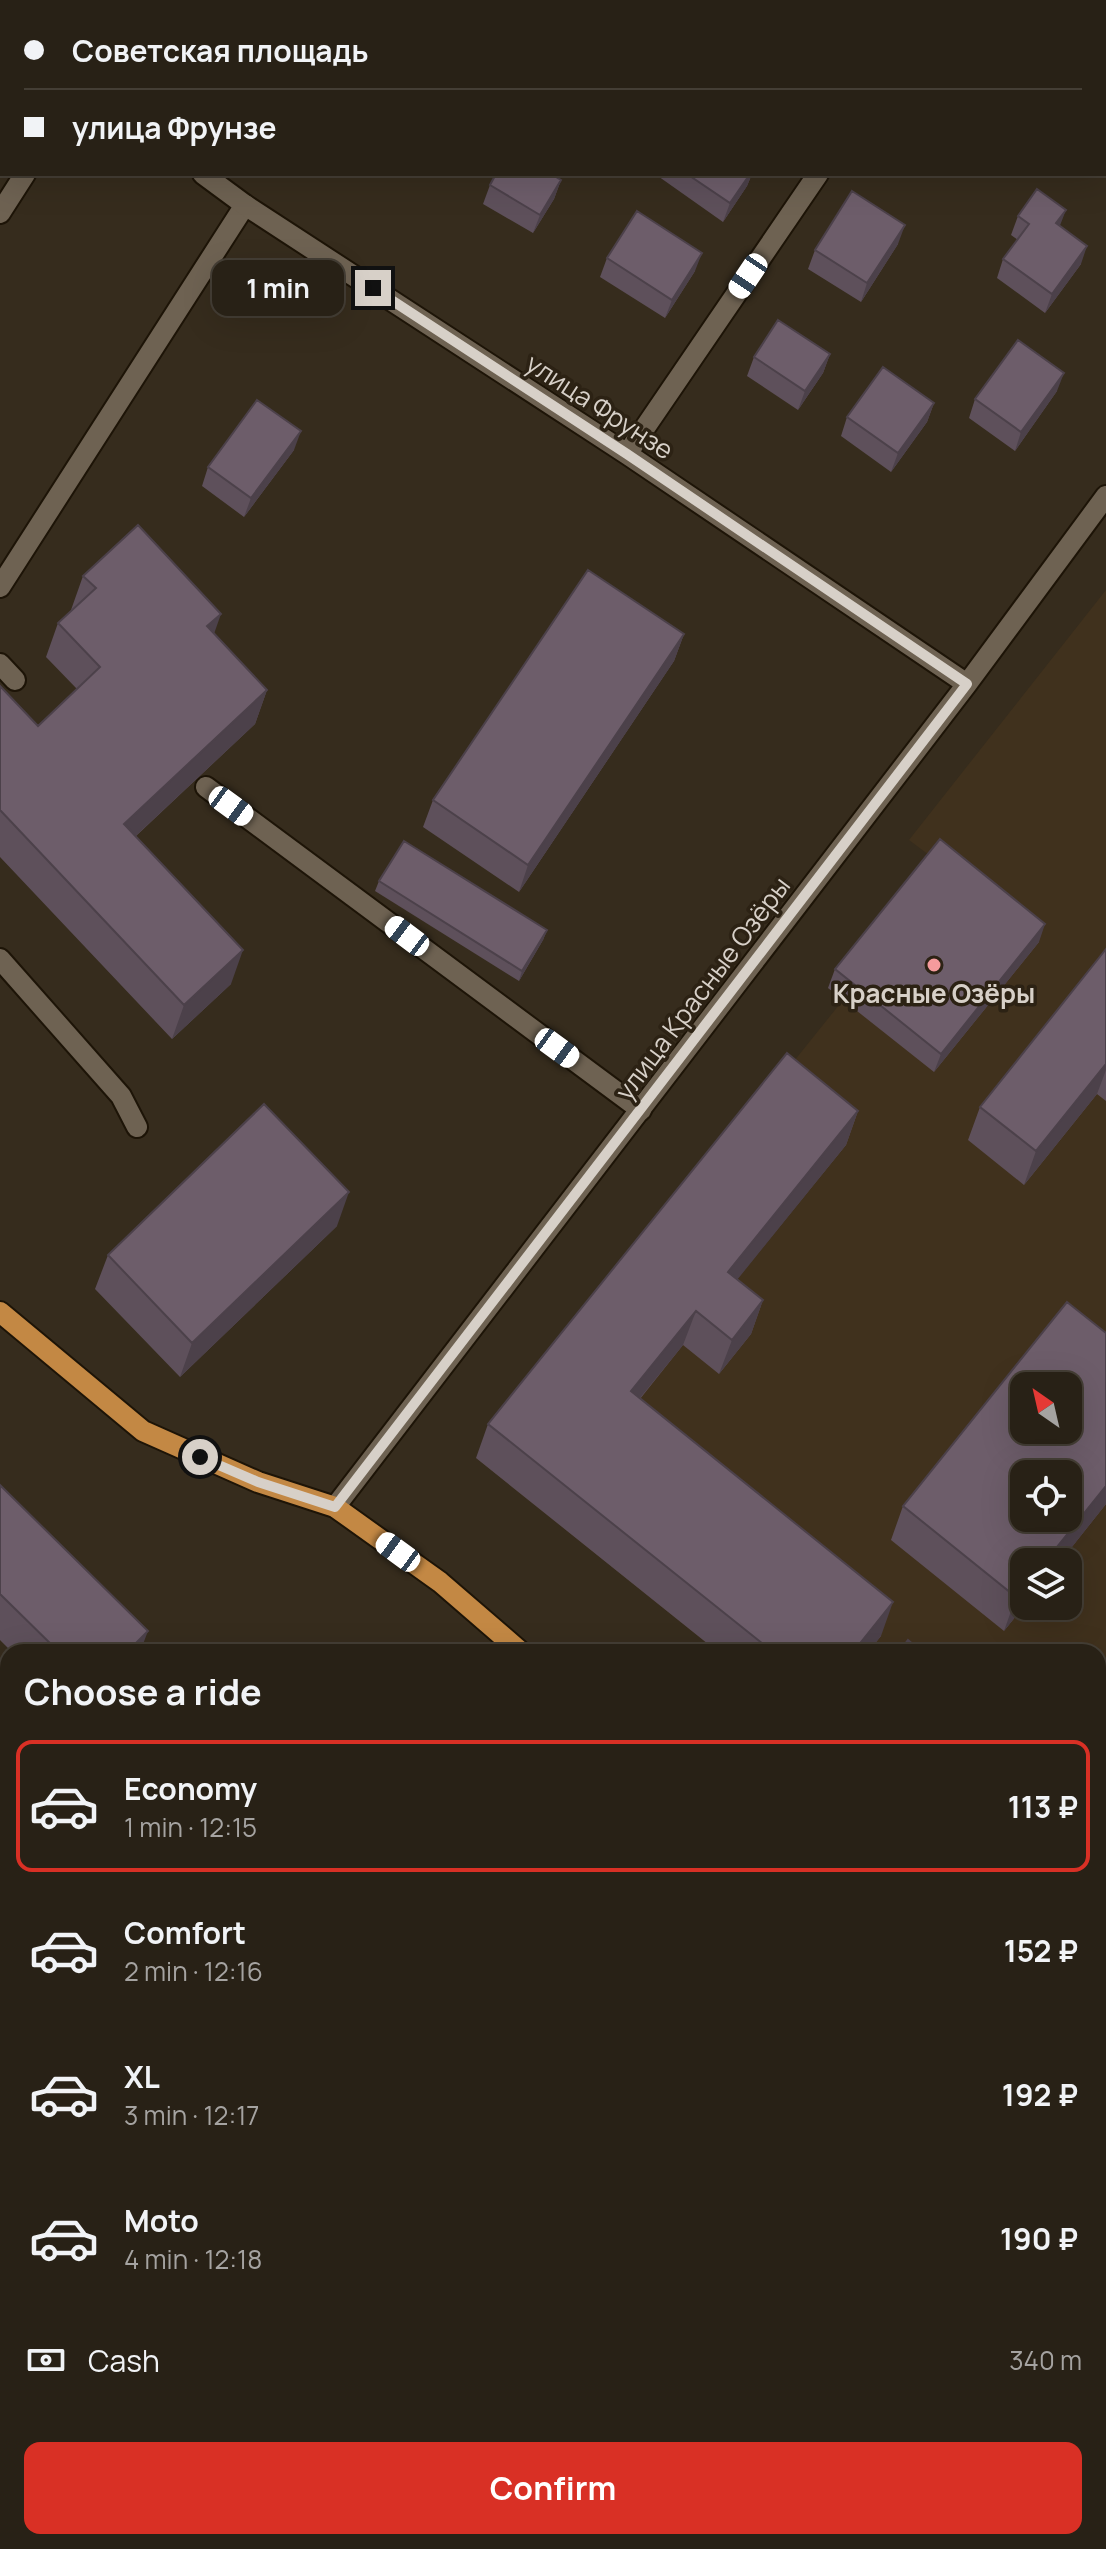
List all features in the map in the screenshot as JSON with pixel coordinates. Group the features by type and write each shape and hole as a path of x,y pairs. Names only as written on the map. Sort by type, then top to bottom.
{"main road":[{"path":"0,1312 143,1431 258,1482 335,1507 440,1582 512,1644"}],"street":[{"path":"0,213 24,176"},
{"name":"улица Фрунзе","path":"206,176 245,205 627,454 967,684"},
{"path":"627,454 817,176"},
{"path":"0,587 245,205"},
{"name":"улица Красные Озёры","path":"335,1507 967,684 1106,496"},
{"path":"0,664 15,680"},
{"path":"206,787 641,1110"},
{"path":"0,959 121,1096 137,1127"}],"shaded area":[{"path":"1106,590 1106,1644 708,1644 476,1458 843,1000 828,988 933,858 909,840"}],"building":[{"path":"495,176 554,176 561,180 540,215 490,185"},
{"path":"690,176 749,176 730,203"},
{"path":"1037,189 1066,210 1056,223 1087,246 1052,294 1003,259 1029,224 1018,216"},
{"path":"852,191 905,225 867,283 815,250"},
{"path":"637,211 702,253 672,300 607,258"},
{"path":"778,320 830,354 805,391 754,357"},
{"path":"1018,340 1064,373 1021,432 975,399"},
{"path":"883,367 934,403 898,453 847,417"},
{"path":"257,400 301,431 251,498 208,467"},
{"path":"138,525 221,614 207,626 267,690 124,824 243,950 184,1005 0,810 0,686 38,726 100,667 58,623 96,588 83,576"},
{"path":"588,570 684,634 528,865 433,800"},
{"name":"Красные Озёры","path":"940,839 1045,924 941,1054 835,969"},
{"path":"404,841 547,930 522,971 379,881"},
{"path":"1106,949 1106,1064 1036,1151 980,1107"},
{"path":"787,1053 858,1111 728,1272 763,1300 732,1340 696,1311 631,1391 893,1602 859,1644 763,1644 488,1424"},
{"path":"264,1104 349,1192 192,1343 108,1255"},
{"path":"1067,1302 1106,1333 1106,1486 1082,1516 1082,1460 1010,1460 1010,1532 1069,1532 1056,1548 1010,1548 1010,1592 903,1506 1010,1373 1010,1444 1082,1444 1082,1372 1011,1372"},
{"path":"0,1485 148,1631 135,1644 51,1644 0,1594"}],"place":[{"name":"Красные Озёры","path":"934,965"}],"route":[{"path":"200,1457 258,1482 335,1507 967,684 627,454 373,288"}]}
